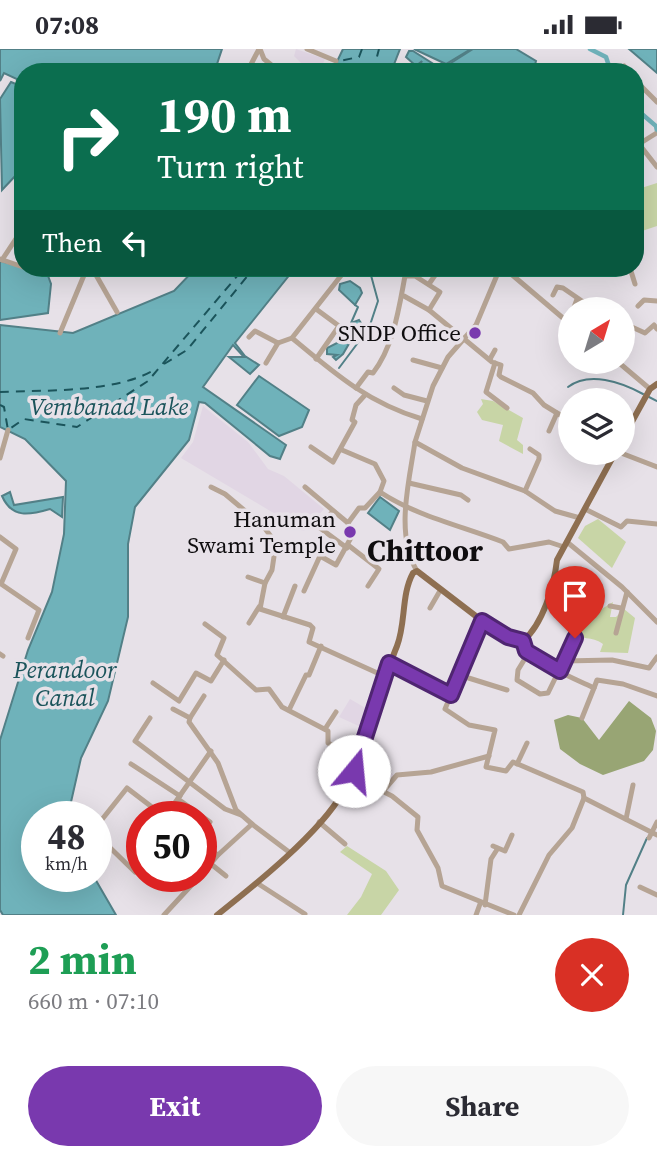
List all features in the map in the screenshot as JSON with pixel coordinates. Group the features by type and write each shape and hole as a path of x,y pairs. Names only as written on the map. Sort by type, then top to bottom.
{"main road":[{"path":"635,415 649,389 657,384"},
{"path":"217,915 257,883 319,822 342,794 352,776 384,676 398,643 410,578 417,571 482,621 508,637 523,641 533,633 565,545 609,465"}],"street":[{"path":"307,49 337,61"},
{"path":"326,57 329,49"},
{"path":"654,100 657,92"},
{"path":"644,141 655,134"},
{"path":"644,153 657,167"},
{"path":"1,260 14,241"},
{"path":"60,333 83,277"},
{"path":"97,277 117,312"},
{"path":"266,363 278,343 292,338 339,277"},
{"path":"356,389 368,372 373,373 380,364 404,296 405,277"},
{"path":"417,277 440,292 429,310"},
{"path":"429,284 434,277"},
{"path":"417,571 408,554 405,509 415,442 427,401 442,368 476,325 498,277"},
{"path":"514,277 558,311"},
{"path":"633,277 635,284"},
{"path":"553,295 557,287 574,297"},
{"path":"404,296 429,310 502,368 499,375 501,377 533,393 557,413 549,431"},
{"path":"638,306 644,300 657,301"},
{"path":"316,309 339,326 316,359"},
{"path":"635,328 645,333 654,325 657,329"},
{"path":"249,337 255,331 278,343"},
{"path":"292,338 365,395 388,409 422,419"},
{"path":"495,350 486,392 507,408"},
{"path":"413,360 442,368"},
{"path":"633,375 649,389"},
{"path":"394,388 404,395 427,401"},
{"path":"311,447 333,463 355,422 352,420 356,405 365,395"},
{"path":"0,458 8,430"},
{"path":"415,442 462,468 525,491 555,511 580,518"},
{"path":"525,491 539,459 539,455 530,449"},
{"path":"342,450 375,464 384,481 380,492 365,508 359,508 348,523"},
{"path":"635,458 657,467"},
{"path":"409,483 461,495 468,500"},
{"path":"211,487 225,494 263,526 276,543 272,570 265,583 259,607 248,623"},
{"path":"304,487 348,523 353,534 336,565 320,556 304,591"},
{"path":"380,492 405,509 421,511 503,542 509,548 549,542 565,545 627,592 657,622"},
{"path":"585,509 621,527 626,521 657,524"},
{"path":"333,511 320,528 379,569 368,586"},
{"path":"0,537 16,549 0,585 39,610 28,638"},
{"path":"391,561 408,554"},
{"path":"248,577 265,583"},
{"path":"283,617 295,586"},
{"path":"430,608 441,589"},
{"path":"616,633 627,592"},
{"path":"610,606 621,608"},
{"path":"259,607 312,626 309,642 384,676"},
{"path":"529,652 517,680 541,694 548,693 584,619"},
{"path":"482,621 445,709 469,725 495,730 486,767 506,771 510,764 517,764 574,787 583,792 584,798 572,828 549,855 519,915"},
{"path":"205,624 223,636 217,654 256,690 269,689 278,703 325,729"},
{"path":"523,641 529,652 594,688"},
{"path":"289,710 298,685 306,674 309,675 321,646"},
{"path":"564,661 612,660 649,668 657,657"},
{"path":"179,701 197,673 211,681 224,660"},
{"path":"389,663 451,695"},
{"path":"460,675 507,690"},
{"path":"582,718 597,680 623,684 657,696"},
{"path":"153,683 179,701 183,712"},
{"path":"204,697 189,722 211,751 241,815"},
{"path":"173,709 190,718"},
{"path":"336,712 325,729 328,743 358,758"},
{"path":"150,718 135,741 229,812 241,815 289,852"},
{"path":"517,764 527,743"},
{"path":"112,807 127,788 165,817 211,751"},
{"path":"384,790 397,775 431,772 489,756"},
{"path":"131,764 183,801"},
{"path":"352,776 384,790 418,817 417,830 438,868 442,886 514,915"},
{"path":"626,819 633,785"},
{"path":"584,798 653,835 657,823"},
{"path":"319,822 345,843"},
{"path":"218,855 252,824"},
{"path":"476,915 483,904 491,859 498,848 494,846 505,851 512,835"},
{"path":"112,850 126,864"},
{"path":"217,869 226,876"},
{"path":"257,883 305,914"},
{"path":"640,887 657,895"},
{"path":"164,915 185,892"}],"shaded area":[{"path":"296,49 325,59 323,63 301,63 294,56"},
{"path":"203,406 248,442 268,469 284,476 324,509 304,531 275,522 277,515 181,458 193,442"},
{"path":"350,699 369,710 363,728 339,717"},
{"path":"359,759 395,776 384,789 355,775"}],"green space":[{"path":"657,183 657,226 644,230 644,187"},
{"path":"481,399 493,401 523,418 517,440 523,445 523,454 499,441 503,425 482,420 477,412 483,404"},
{"path":"598,519 626,542 612,568 578,538 585,526"},
{"path":"613,602 610,617 616,617 624,609 635,618 628,653 600,652 603,644 568,630"},
{"path":"629,701 651,718 656,731 653,750 644,761 603,775 580,764 560,749 554,720 568,715 582,718 599,740"},
{"path":"347,846 386,871 399,890 381,915 347,915 361,897 372,874 340,852"}],"water":[{"path":"0,49 222,49 217,63 14,63 14,78 4,73 0,81"},
{"path":"343,49 400,49 395,63 336,63"},
{"path":"414,49 471,49 444,63"},
{"path":"473,49 516,49 536,61 535,63 451,63"},
{"path":"629,49 657,49 657,73"},
{"path":"409,51 413,51 432,63 413,63 406,57"},
{"path":"11,82 14,83 14,177 2,190 0,99"},
{"path":"0,261 14,265 14,277 48,277 51,284 48,313 0,320"},
{"path":"187,277 288,277 235,343 245,356 259,365 250,374 229,357 244,357 233,345 203,387 286,445 280,459 270,456 205,403 199,402 189,440 135,507 128,544 128,617 108,701 81,758 71,801 21,801 21,892 103,892 116,915 3,915 0,910 0,740 28,650 52,592 64,534 66,481 25,439 0,427 0,325 73,333 174,291"},
{"path":"350,281 360,288 362,293 355,305 339,290 340,284"},
{"path":"359,320 361,323 343,354 336,360 333,357 337,355 327,354 327,348 341,341 351,323"},
{"path":"259,376 309,410 302,427 279,436 237,405"},
{"path":"10,492 14,505 63,497 62,517 50,509 29,514 16,512 2,496"},
{"path":"380,497 399,511 390,530 368,513"}],"waterway":[{"path":"590,49 606,57 608,63"},
{"path":"644,116 656,126 657,131"},
{"path":"339,368 369,328 378,301 371,277"},
{"path":"351,323 358,307 355,305"},
{"path":"568,387 576,382 595,379 615,382 643,394"},
{"path":"649,397 657,401"},
{"path":"623,915 626,885 647,838"}],"ferry route":[{"path":"340,63 339,61 359,57 362,49"},
{"path":"375,63 379,49"},
{"path":"0,405 4,407 8,430 24,419 77,427 148,381 236,277"},
{"path":"164,364 187,350 247,277"},
{"path":"0,392 81,389 140,377 156,369"}],"place":[{"name":"SNDP Office","path":"475,333"},
{"name":"Hanuman Swami Temple","path":"350,532"}],"district":[{"name":"Chittoor","path":"425,551"}],"route":[{"path":"354,771 389,663 451,695 482,621 508,637 523,641 526,651 560,671 567,650 575,638"}],"water label":[{"name":"Vembanad Lake","path":"109,407"},
{"name":"Perandoor Canal","path":"65,684"}]}
